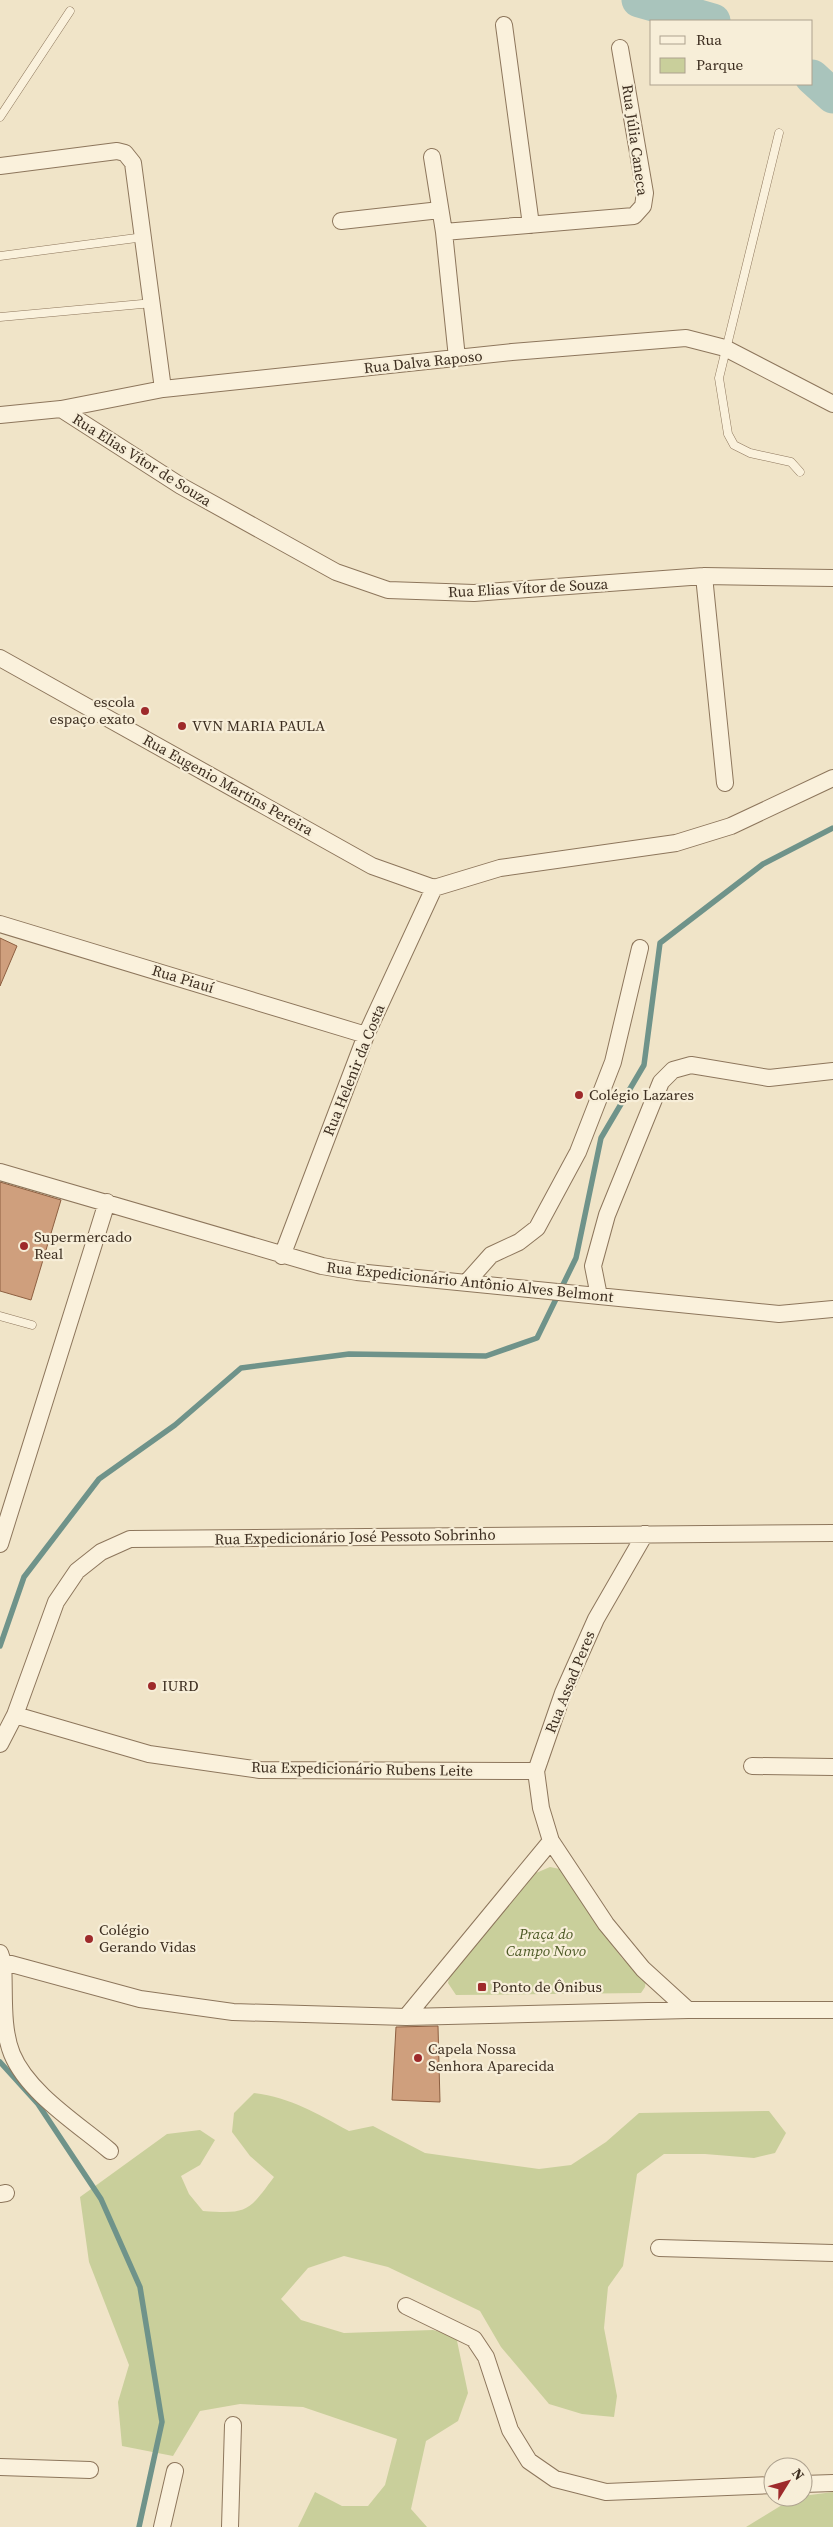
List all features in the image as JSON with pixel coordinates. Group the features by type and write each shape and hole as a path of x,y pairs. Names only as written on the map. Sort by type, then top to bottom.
{"street":[{"path":"504,25 531,225"},
{"name":"Rua Júlia Caneca","path":"444,232 634,216 643,206 645,193 620,48"},
{"path":"0,166 117,151 124,153 133,162 163,389"},
{"path":"432,157 444,232 457,358"},
{"path":"341,221 440,210"},
{"name":"Rua Dalva Raposo","path":"0,415 61,409 163,389 457,358 686,338 726,348 833,404"},
{"name":"Rua Elias Vítor de Souza","path":"61,409 181,486 336,572 388,590 474,593 704,576 833,578"},
{"path":"704,576 725,783"},
{"name":"Rua Eugenio Martins Pereira","path":"0,658 372,866 434,888"},
{"path":"434,888 500,868 676,843 731,826 833,778"},
{"name":"Rua Helenir da Costa","path":"282,1256 366,1035 434,888"},
{"name":"Rua Piauí","path":"0,924 366,1035"},
{"path":"467,1282 491,1255 519,1242 537,1228 578,1152 613,1062 640,948"},
{"path":"595,1295 593,1266 607,1215 661,1082 673,1070 691,1065 769,1078 833,1071"},
{"name":"Rua Expedicionário Antônio Alves Belmont","path":"0,1172 107,1202 282,1256 357,1272 780,1314 833,1309"},
{"path":"0,1544 107,1202"},
{"name":"Rua Expedicionário José Pessoto Sobrinho","path":"0,1744 15,1715 56,1602 77,1571 101,1552 130,1539 833,1533"},
{"name":"Rua Assad Peres","path":"645,1534 596,1619 563,1693 536,1771 541,1808 551,1841 606,1924 643,1969 688,2010"},
{"name":"Rua Expedicionário Rubens Leite","path":"15,1715 149,1754 260,1770 536,1771"},
{"path":"752,1766 833,1768"},
{"path":"406,2017 551,1841"},
{"path":"110,2151 29,2083 12,2054 6,2028 1,1959 140,1999 233,2012 406,2017 688,2010 833,2010"},
{"path":"659,2248 833,2253"},
{"path":"406,2306 474,2339 486,2356 510,2430 529,2461 555,2479 606,2492 763,2485"},
{"path":"230,2527 233,2425"},
{"path":"0,2467 90,2470"},
{"path":"162,2527 175,2471"},
{"path":"813,2484 833,2483"}],"lane":[{"path":"0,117 70,11"},
{"path":"779,133 719,378 728,434 734,444 750,452 791,462 800,472"},
{"path":"0,256 144,237"},
{"path":"0,317 153,303"},
{"path":"0,1316 32,1325"}],"green space":[{"name":"Praça do Campo Novo","path":"550,1867 565,1870 593,1919 622,1958 646,1979 645,1987 641,1993 456,1995 448,1983 450,1974 536,1873"},
{"path":"254,2093 292,2102 349,2131 373,2126 425,2153 539,2169 571,2165 606,2142 639,2113 769,2111 786,2133 775,2153 754,2158 705,2154 664,2154 637,2174 623,2266 608,2287 604,2328 617,2396 614,2417 582,2414 549,2404 501,2347 480,2311 388,2267 344,2256 308,2268 281,2299 301,2320 344,2333 433,2330 456,2336 468,2393 458,2421 426,2441 411,2509 427,2527 298,2527 315,2492 342,2506 368,2506 385,2485 397,2439 303,2407 240,2404 200,2411 173,2456 122,2446 118,2402 129,2365 89,2262 80,2197 167,2134 200,2130 215,2140 200,2165 181,2176 189,2194 203,2211 229,2212 246,2208 258,2198 274,2177 250,2156 232,2132 234,2113"},
{"path":"833,2492 833,2527 746,2527 779,2507 813,2507 813,2495"}],"building":[{"path":"0,938 17,946 0,986"},
{"name":"Supermercado Real","path":"0,1182 61,1200 31,1300 0,1291"},
{"path":"438,2026 440,2102 392,2100 396,2027"}],"waterway":[{"path":"639,0 709,20"},
{"path":"813,78 833,96"},
{"path":"0,1646 24,1577 99,1479 175,1425 241,1368 349,1354 486,1356 537,1338 576,1258 601,1138 644,1065 660,943 763,864 833,828"},
{"path":"0,2062 38,2104 101,2199 140,2287 162,2422 139,2527"}],"place":[{"name":"escola espaço exato","path":"145,711"},
{"name":"VVN MARIA PAULA","path":"182,726"},
{"name":"Colégio Lazares","path":"579,1095"},
{"name":"Supermercado Real","path":"24,1246"},
{"name":"IURD","path":"152,1686"},
{"name":"Colégio Gerando Vidas","path":"89,1939"},
{"name":"Ponto de Ônibus","path":"482,1987"},
{"name":"Capela Nossa Senhora Aparecida","path":"418,2058"}]}
